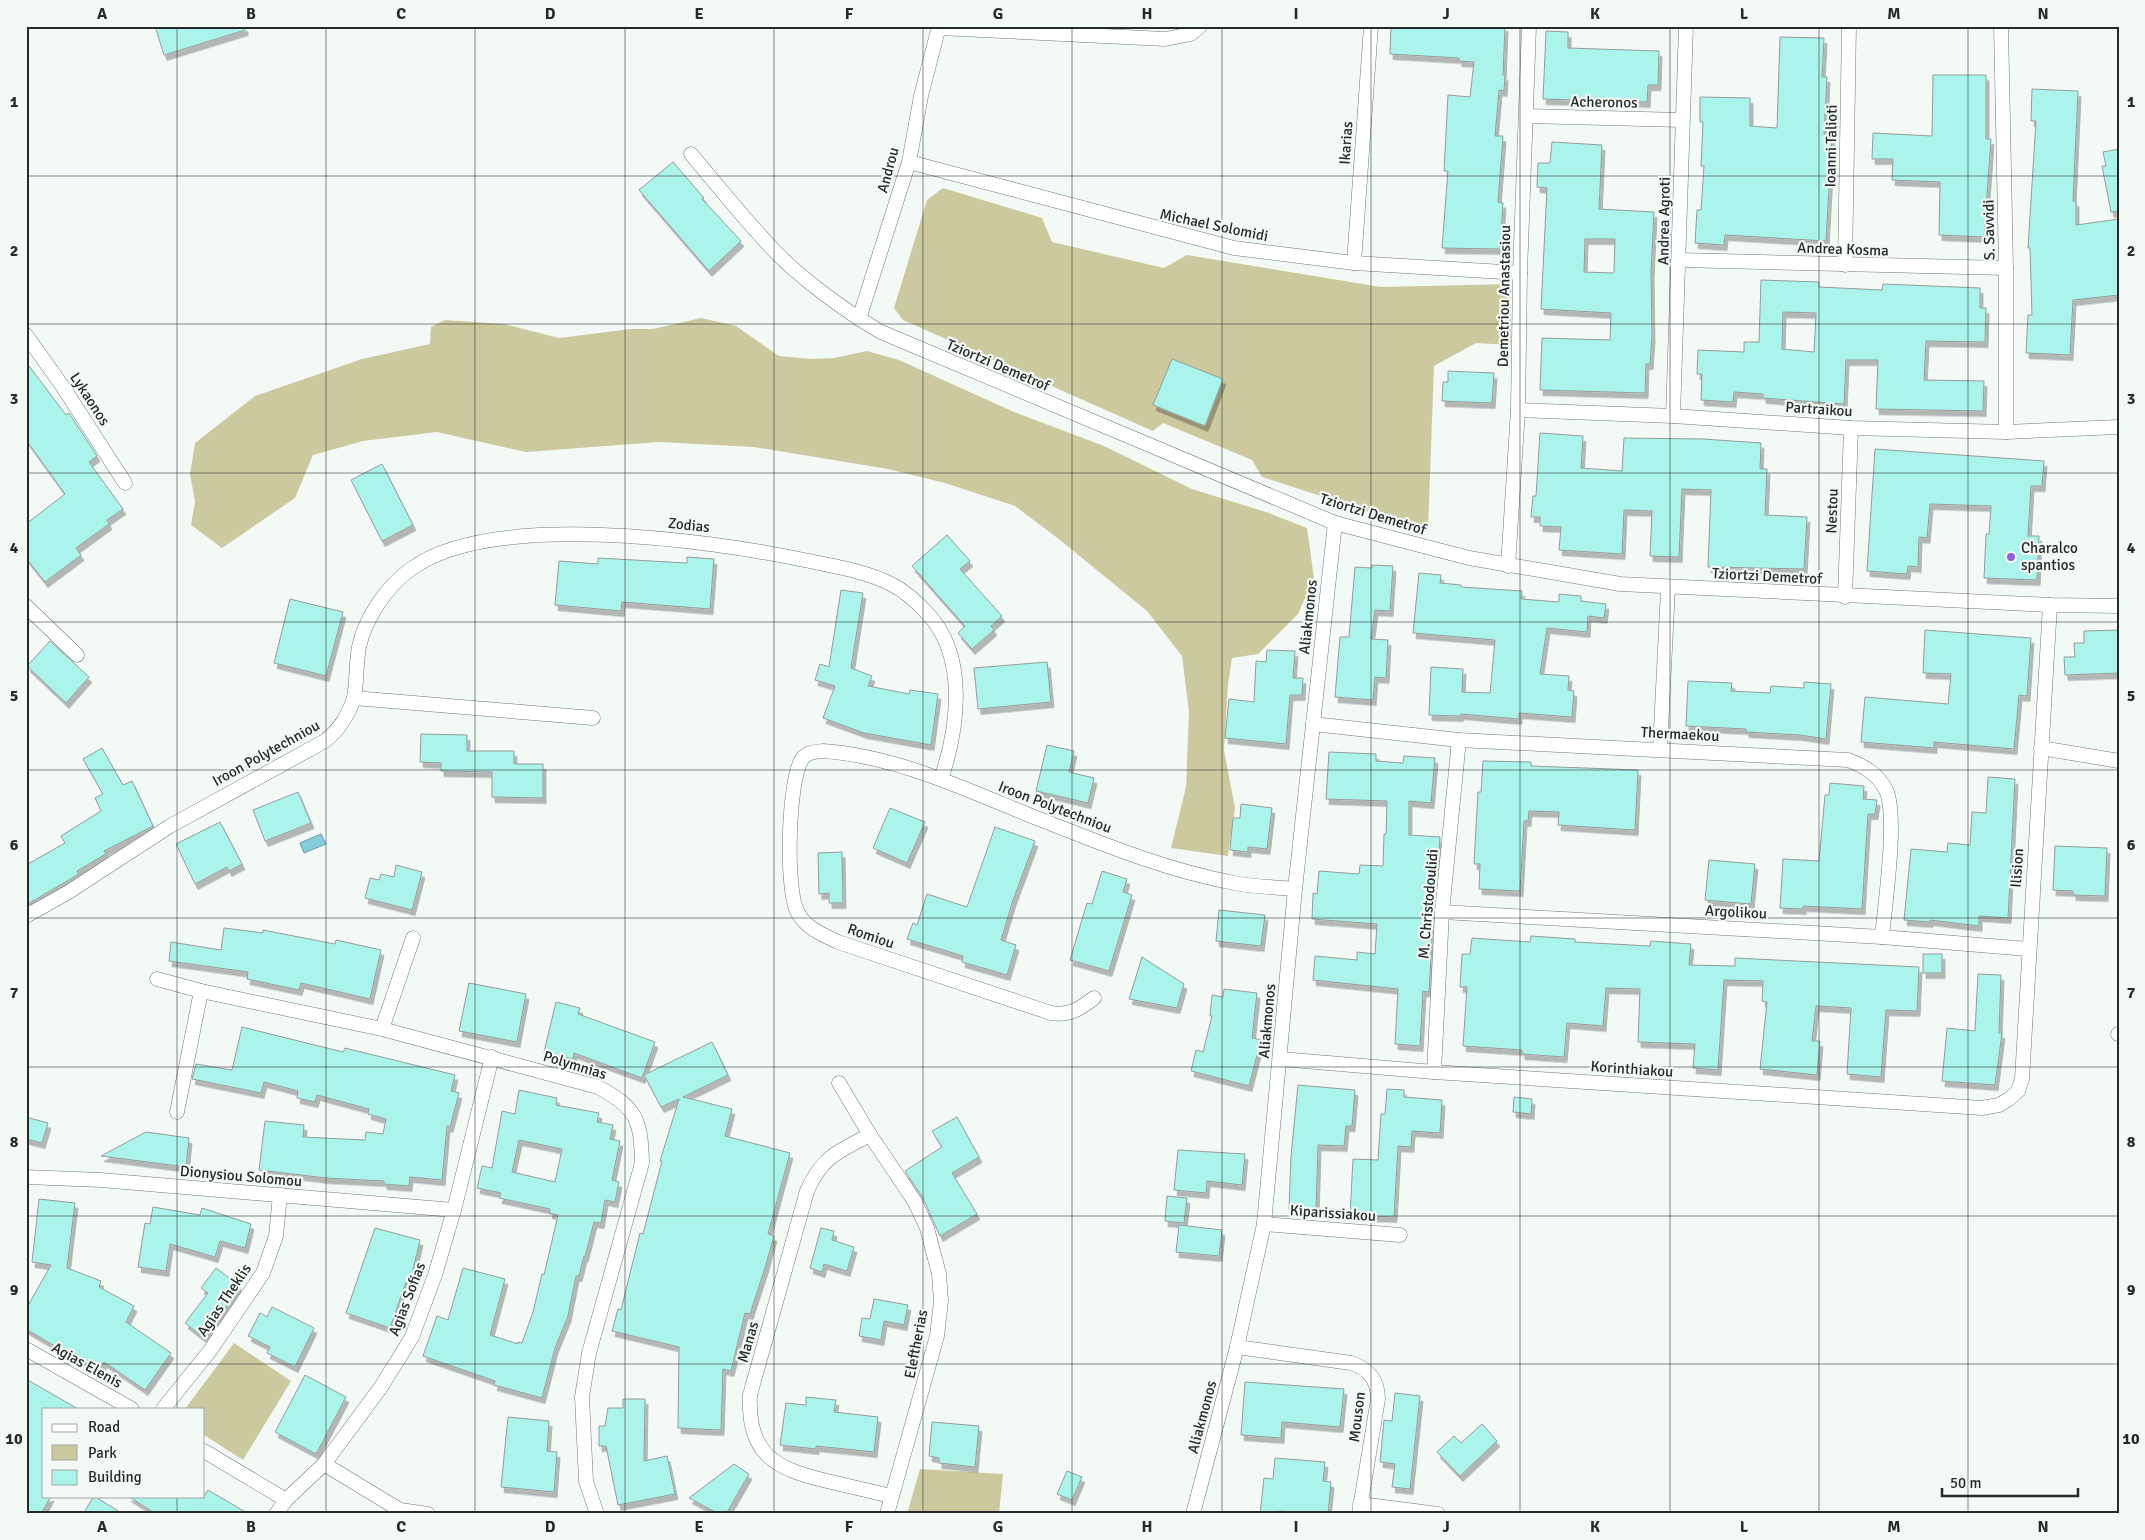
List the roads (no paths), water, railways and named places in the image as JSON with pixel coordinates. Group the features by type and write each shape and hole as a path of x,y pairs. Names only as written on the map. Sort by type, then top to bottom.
{"street":[{"path":"939,27 1164,39 1191,34 1200,26"},
{"name":"Ikarias","path":"1354,263 1371,26"},
{"name":"Demetriou Anastasiou","path":"1508,566 1518,410 1520,273 1529,26"},
{"name":"Andrea Agroti","path":"1673,416 1680,260 1682,120 1686,26"},
{"name":"Ioanni Talioti","path":"1845,265 1849,26"},
{"name":"S. Savvidi","path":"2002,26 2006,268 2006,432"},
{"name":"Androu","path":"859,319 909,162 921,96 939,27"},
{"name":"Acheronos","path":"1526,116 1682,120"},
{"name":"Tziortzi Demetrof","path":"691,154 770,247 826,295 859,319 912,346 1335,523 1470,558 1620,584 1845,596 2050,605 2119,606"},
{"name":"Michael Solomidi","path":"909,162 1225,246 1271,254 1354,263 1520,273"},
{"name":"Andrea Kosma","path":"1680,260 2006,268"},
{"name":"Lykaonos","path":"26,335 63,387 126,483"},
{"name":"Partraikou","path":"1518,410 1673,416 1851,428 2006,432 2119,427"},
{"name":"Nestou","path":"1845,596 1851,428"},
{"name":"Aliakmonos","path":"1193,1514 1237,1347 1264,1224 1281,1058 1295,889 1335,523"},
{"name":"Zodias","path":"354,698 359,647 373,611 408,570 440,551 484,541 551,536 630,537 701,542 777,554 865,575 892,585 930,616 949,653 956,698 954,736 941,779"},
{"path":"1660,749 1668,588"},
{"name":"Ilision","path":"1982,1108 1999,1105 2010,1099 2018,1091 2022,1079 2028,949 2050,605"},
{"path":"29,613 77,655"},
{"path":"354,698 593,718"},
{"name":"Iroon Polytechniou","path":"26,916 67,893 170,826 325,741 335,733 349,714 354,698"},
{"name":"Thermaekou","path":"1313,724 1459,740 1848,760 1864,766 1878,777 1886,791 1892,812 1882,937"},
{"name":"M. Christodoulidi","path":"1434,1072 1442,912 1459,740"},
{"path":"2041,748 2119,761"},
{"name":"Iroon Polytechniou","path":"806,755 823,751 838,752 886,762 941,779 1071,832 1165,865 1233,883 1295,889"},
{"name":"Romiou","path":"806,755 796,774 789,857 794,907 806,924 838,942 1051,1013 1065,1015 1082,1007 1094,998"},
{"name":"Argolikou","path":"1442,912 1882,937 2028,949"},
{"path":"382,1029 413,938"},
{"name":"Polymnias","path":"156,979 201,991 382,1029 598,1087 620,1099 636,1118 642,1136 640,1173 589,1353 582,1397 586,1481 597,1514"},
{"path":"177,1112 201,991"},
{"name":"Agias Sofias","path":"276,1514 286,1500 324,1464 381,1387 412,1337 435,1275 454,1210 492,1057"},
{"name":"Korinthiakou","path":"1281,1058 1434,1072 1982,1108"},
{"name":"Eleftherias","path":"838,1083 915,1202 927,1228 939,1274 941,1301 937,1336 924,1388 887,1514"},
{"name":"Manas","path":"870,1135 838,1151 823,1162 811,1182 750,1395 749,1414 752,1431 760,1448 769,1458 784,1468 807,1476 891,1496"},
{"name":"Dionysiou Solomou","path":"26,1177 83,1179 454,1210"},
{"name":"Agias Theklis","path":"163,1408 214,1344 263,1273 272,1253 276,1236 280,1195"},
{"name":"Kiparissiakou","path":"1264,1224 1400,1235"},
{"name":"Mouson","path":"1237,1347 1351,1363 1364,1367 1375,1380 1378,1387 1378,1399 1360,1509"},
{"name":"Agias Elenis","path":"26,1349 130,1408"},
{"path":"205,1452 286,1500"},
{"path":"324,1464 399,1512 428,1514"},
{"path":"1360,1509 1438,1514"}],"water":[{"path":"321,834 326,844 304,853 300,843"}],"place":[{"name":"Charalco spantios","path":"2011,557"}]}
